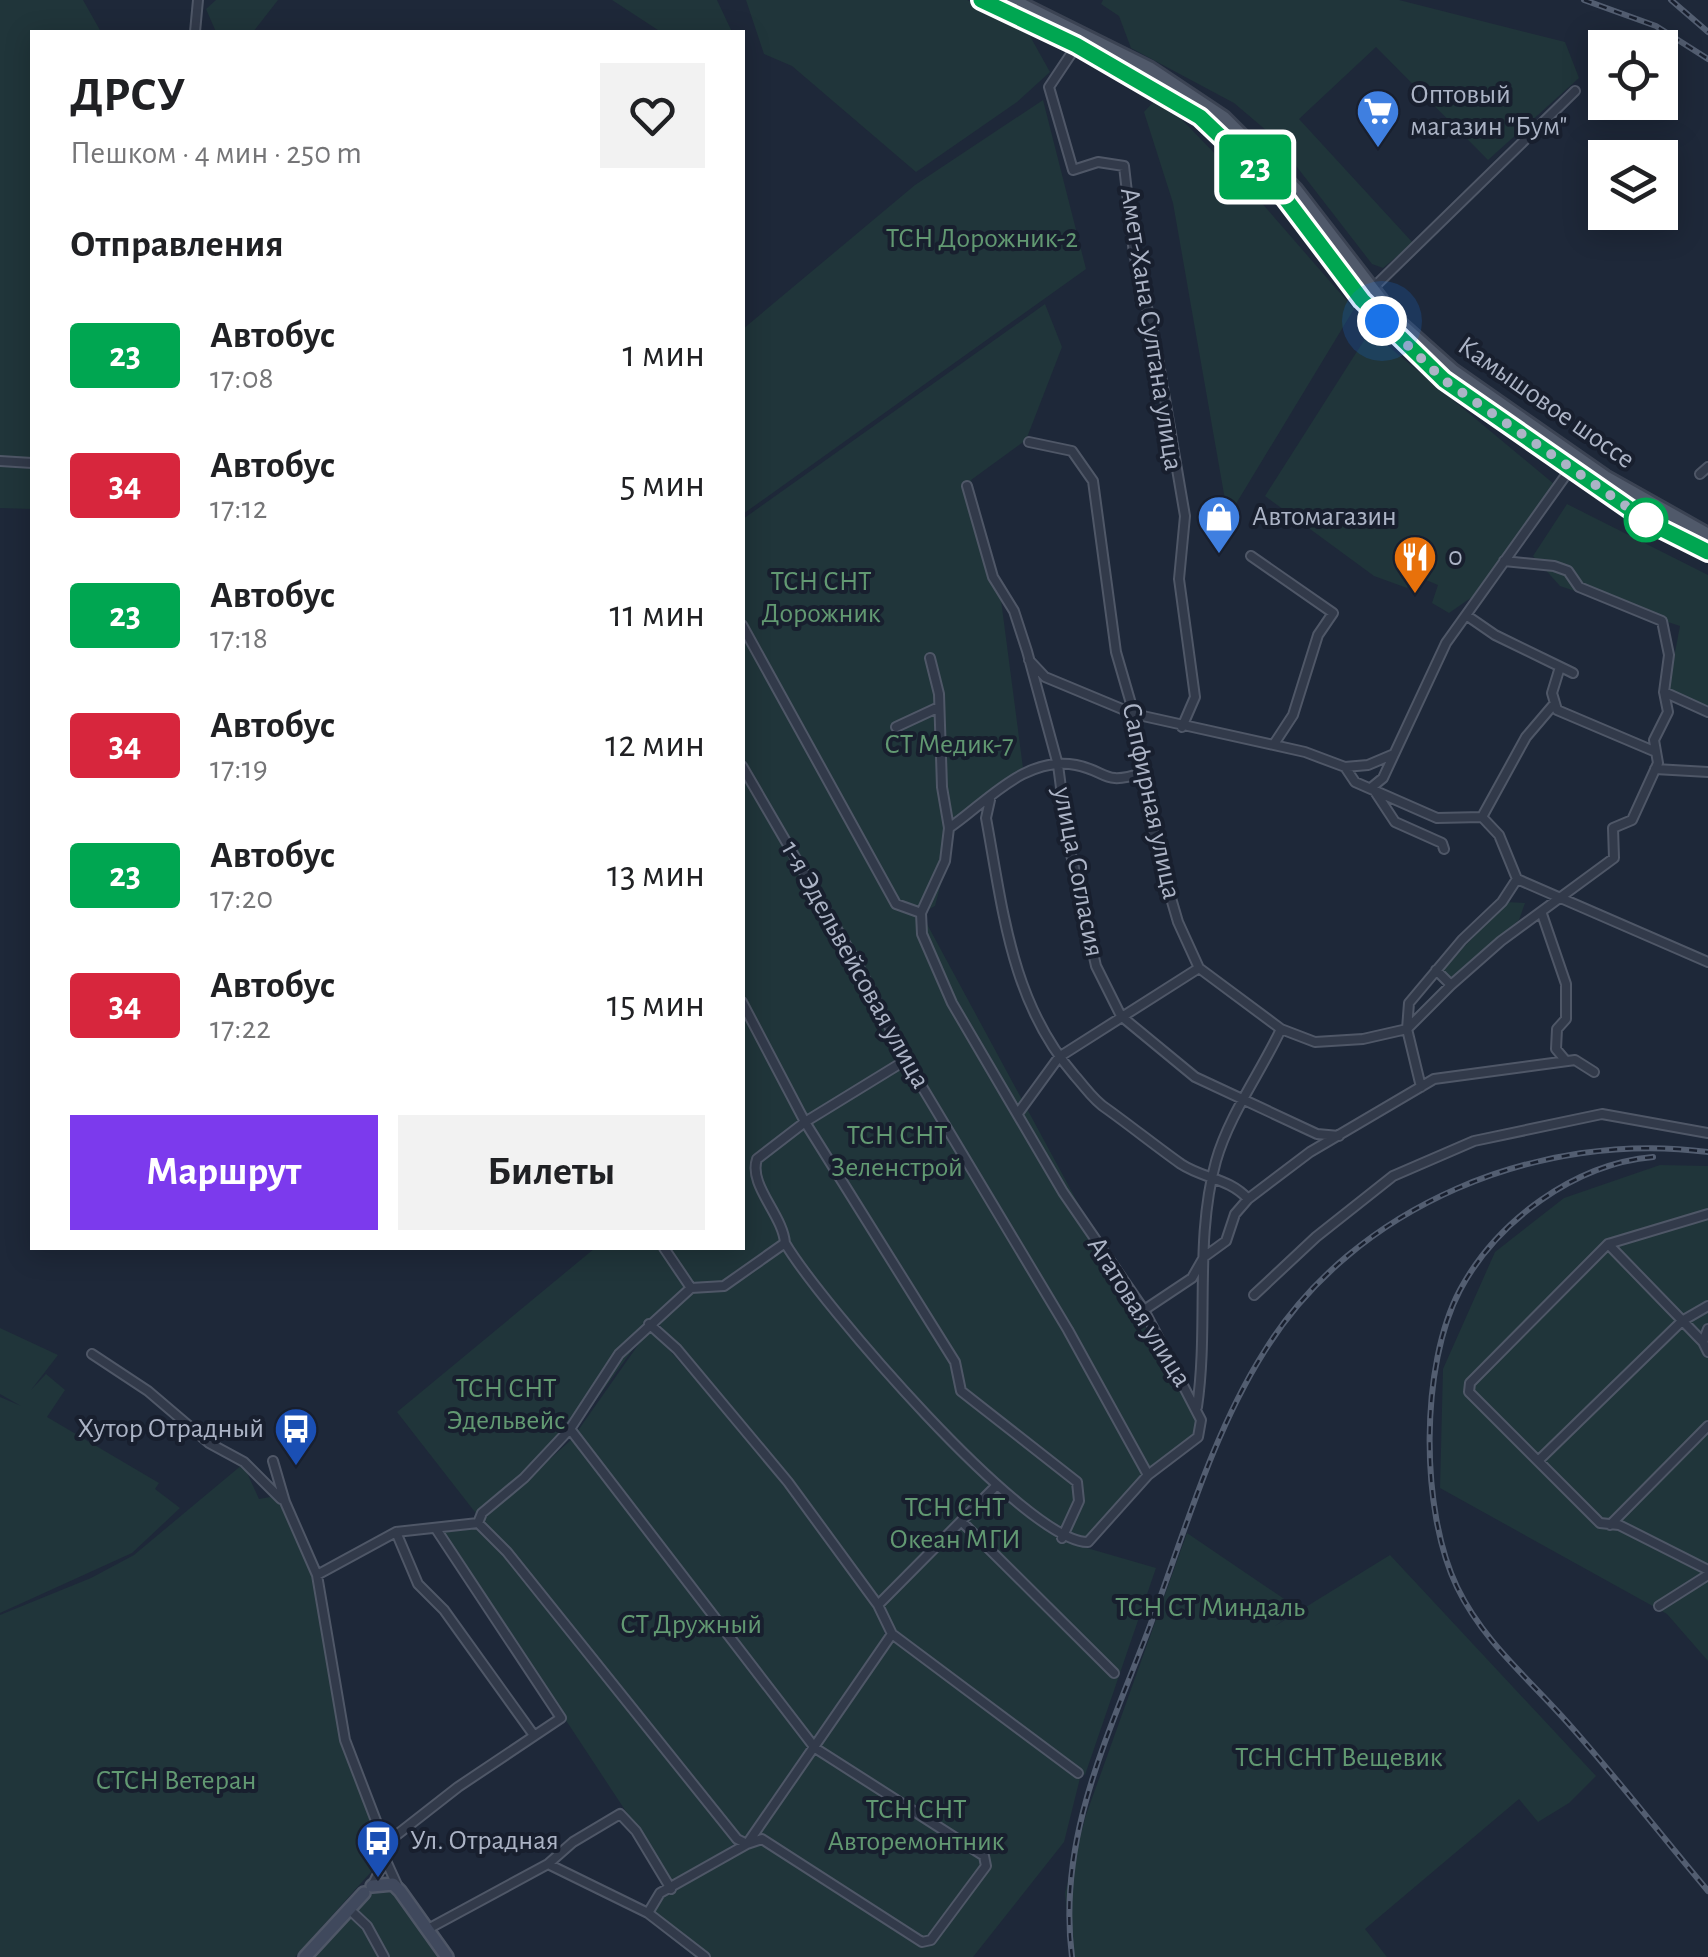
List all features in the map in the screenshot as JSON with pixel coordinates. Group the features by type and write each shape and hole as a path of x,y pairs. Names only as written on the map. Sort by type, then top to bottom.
{"main road":[{"name":"Камышовое шоссе","path":"981,0 1076,45 1200,117 1285,198 1362,300 1402,342 1487,412 1650,523 1708,552"},
{"name":"Камышовое шоссе","path":"1012,0 1149,68 1224,118 1294,189 1372,290 1424,345 1502,406 1606,477 1708,536"},
{"path":"305,1957 368,1889 393,1884 447,1957"}],"street":[{"path":"195,30 198,0"},
{"name":"Амет-Хана Султана улица","path":"1076,45 1048,87 1073,170 1098,162 1124,166 1134,254 1156,340 1184,516 1179,579 1196,697 1182,727"},
{"path":"1372,290 1576,91"},
{"name":"Сапфирная улица","path":"1029,442 1072,451 1094,481 1116,652 1134,714 1142,773 1178,922 1199,968 1280,1029 1315,1042 1363,1039 1407,1028"},
{"path":"0,462 30,463"},
{"name":"Камышовое шоссе","path":"1372,786 1383,778 1422,689 1466,615 1571,468"},
{"name":"улица Согласия","path":"967,486 993,576 1014,610 1058,766 1068,841 1096,966 1121,1016 1195,1078 1318,1134 1339,1136"},
{"path":"1251,556 1333,613 1318,635 1293,714 1274,744"},
{"path":"1407,1028 1501,941 1614,858 1613,828 1632,820 1655,769 1654,740 1668,712 1664,692 1668,655 1662,621 1579,587 1568,572 1554,566 1504,561"},
{"path":"1466,615 1494,635 1573,673"},
{"path":"745,630 896,904 921,913 944,861 948,828 939,708 930,658"},
{"path":"1028,660 1045,677 1134,714 1182,727 1274,744 1345,766 1368,766 1394,754"},
{"path":"1560,667 1552,693 1558,710 1656,752"},
{"path":"1664,692 1708,712"},
{"path":"1482,817 1526,738 1555,703"},
{"path":"896,727 939,708"},
{"path":"948,828 1027,770 1077,764 1104,779 1142,773"},
{"path":"1345,766 1356,782 1437,818 1482,817 1499,834 1517,879 1708,962"},
{"path":"1655,769 1708,772"},
{"name":"1-я Эдельвейсовая улица","path":"745,771 859,967 906,1060 1059,1314 1148,1475"},
{"path":"1372,786 1396,822 1442,843 1444,849"},
{"path":"990,800 986,818 1010,954 1033,1012 1058,1056 1102,1106 1156,1141 1182,1165 1236,1186 1248,1200"},
{"path":"1422,1087 1407,1028 1409,1003 1502,902 1517,879"},
{"name":"Агатовая улица","path":"921,913 922,934 952,1003 1063,1192 1144,1310 1201,1420 1198,1437 1148,1475 1097,1535 1088,1542 1062,1538"},
{"path":"1542,914 1566,984 1566,1019 1557,1030 1556,1049 1566,1061"},
{"path":"1019,1112 1058,1056 1199,968"},
{"path":"1436,970 1451,985"},
{"path":"745,1008 805,1122 955,1362 961,1390 1077,1482 1079,1501 1062,1538 998,1485 840,1320 785,1243 754,1167 757,1159 805,1122 906,1060"},
{"path":"1197,1407 1206,1306 1204,1257 1216,1159 1280,1029"},
{"path":"1144,1310 1192,1278 1204,1257 1226,1241 1235,1214 1248,1200 1310,1152 1422,1087 1448,1075 1465,1078 1498,1068 1566,1061 1583,1062 1594,1072"},
{"path":"1254,1296 1328,1226 1393,1176 1474,1141 1602,1114 1708,1133"},
{"path":"1660,1606 1708,1572 1684,1554 1636,1537 1619,1524 1600,1523 1469,1392 1470,1383 1608,1244 1708,1214"},
{"path":"478,1523 482,1513 524,1478 570,1428 619,1354 649,1324 690,1288 724,1286 785,1243"},
{"path":"1608,1244 1703,1342 1708,1352"},
{"path":"665,1250 690,1288"},
{"path":"1539,1460 1682,1321 1708,1306"},
{"path":"649,1324 676,1349 788,1482 878,1605 892,1634 1078,1774"},
{"path":"1703,1342 1708,1328"},
{"path":"92,1354 148,1391 209,1444 244,1462 284,1502"},
{"path":"1610,1525 1708,1426"},
{"path":"570,1428 752,1660 815,1748 926,1815 984,1856 986,1866 931,1940 922,1942 762,1839 660,1893 648,1914"},
{"path":"273,1462 284,1502 317,1575 345,1740 378,1826 380,1870 368,1889"},
{"path":"878,1605 998,1485"},
{"path":"962,1522 1114,1672"},
{"path":"317,1575 396,1532 478,1523"},
{"path":"478,1523 508,1552 737,1839 747,1844"},
{"path":"380,1848 533,1734 561,1718 436,1529"},
{"path":"396,1532 418,1584 444,1610 533,1734"},
{"path":"747,1844 892,1634"},
{"path":"428,1929 548,1864 573,1842 620,1814 636,1831 671,1888"},
{"path":"380,1848 400,1892"},
{"path":"548,1864 648,1914 706,1957"},
{"path":"350,1910 367,1926 384,1957"}],"green space":[{"path":"0,0 83,0 100,30 30,30 30,509 0,508"},
{"path":"216,0 278,0 255,30 215,30 206,9"},
{"path":"612,0 717,0 731,30 658,30"},
{"path":"746,0 967,0 1026,29 1050,72 1017,102 916,172 792,66 764,54"},
{"path":"1103,0 1399,0 1565,42 1579,78 1488,160 1376,47 1299,119 1413,243 1383,268 1372,264 1273,136 1234,103 1131,48 1119,16 1101,4"},
{"path":"1159,96 1253,193 1354,309 1228,517 1173,203 1144,112"},
{"name":"ТСН Дорожник-2","path":"1043,100 1086,269 745,513 745,327 915,185"},
{"path":"1045,304 1062,347 1026,440 971,480 1001,600 1023,768 955,830 935,906 921,913 1197,1423 1193,1435 1149,1469 1087,1548 1156,1568 1085,1775 895,1632 882,1607 655,1319 569,1437 478,1516 397,1412 593,1250 745,1250 745,629 838,788 745,621 745,518"},
{"path":"1370,331 1554,484 1475,595 1449,613 1432,603 1438,585 1414,575 1407,588 1374,576 1265,496"},
{"path":"1567,504 1708,575 1708,708 1667,694 1680,626 1560,586 1533,556"},
{"path":"1507,902 1525,903 1519,920 1453,979 1442,970"},
{"path":"1660,1165 1708,1166 1708,1661 1667,1614 1440,1488 1443,1369 1495,1252 1564,1198"},
{"path":"0,1328 58,1355 31,1390 46,1374 65,1390 47,1417 159,1483 155,1489 180,1508 132,1553 0,1613 0,1397 21,1406 0,1394"},
{"name":"СТ Дружный","path":"650,1328 766,1460 876,1608 885,1634 745,1837 673,1883 442,1532 482,1521 572,1439"},
{"name":"СТСН Ветеран","path":"243,1464 259,1499 270,1497 287,1503 320,1576 347,1737 380,1846 371,1872 295,1957 0,1957 0,1615 91,1578 134,1555"},
{"name":"ТСН СНТ Вещевик","path":"1187,1533 1299,1609 1275,1626 1390,1555 1596,1776 1569,1803 1538,1822 1519,1799 1365,1929 1387,1957 1071,1957 1065,1893 1086,1815"},
{"name":"ТСН СНТ Авторемонтник","path":"893,1638 1080,1778 1064,1842 973,1957 695,1957 647,1919 663,1897 758,1835"},
{"path":"383,1883 400,1891 447,1957 308,1957 364,1893"}],"railway":[{"path":"1584,0 1656,26 1708,59"},
{"path":"1671,0 1708,32"},
{"path":"1072,1957 1072,1872 1089,1790 1102,1750 1228,1418 1264,1352 1302,1300 1348,1256 1400,1218 1457,1189 1517,1167 1580,1153 1644,1148 1708,1152"},
{"path":"1653,1157 1595,1171 1567,1184 1516,1219 1476,1265 1460,1290 1437,1357 1432,1397 1431,1479 1445,1555 1457,1587 1480,1625 1708,1891"}],"bus line":[{"name":"23","path":"981,0 1178,100 1240,151 1285,198 1362,300 1444,380 1650,523 1708,552"}],"place":[{"name":"Оптовый магазин \"Бум\"","path":"1378,149"},
{"name":"Автомагазин","path":"1219,555"},
{"name":"0","path":"1415,595"},
{"name":"Хутор Отрадный","path":"296,1467"},
{"name":"Ул. Отрадная","path":"378,1879"}],"route":[{"path":"1382,321 1444,380 1646,520"}],"park label":[{"name":"ТСН СНТ Дорожник","path":"821,598"},
{"name":"СТ Медик-7","path":"949,745"},
{"name":"ТСН СНТ Зеленстрой","path":"897,1152"},
{"name":"ТСН СНТ Эдельвейс","path":"506,1405"},
{"name":"ТСН СНТ Океан МГИ","path":"955,1524"},
{"name":"ТСН СТ Миндаль","path":"1210,1608"}]}
